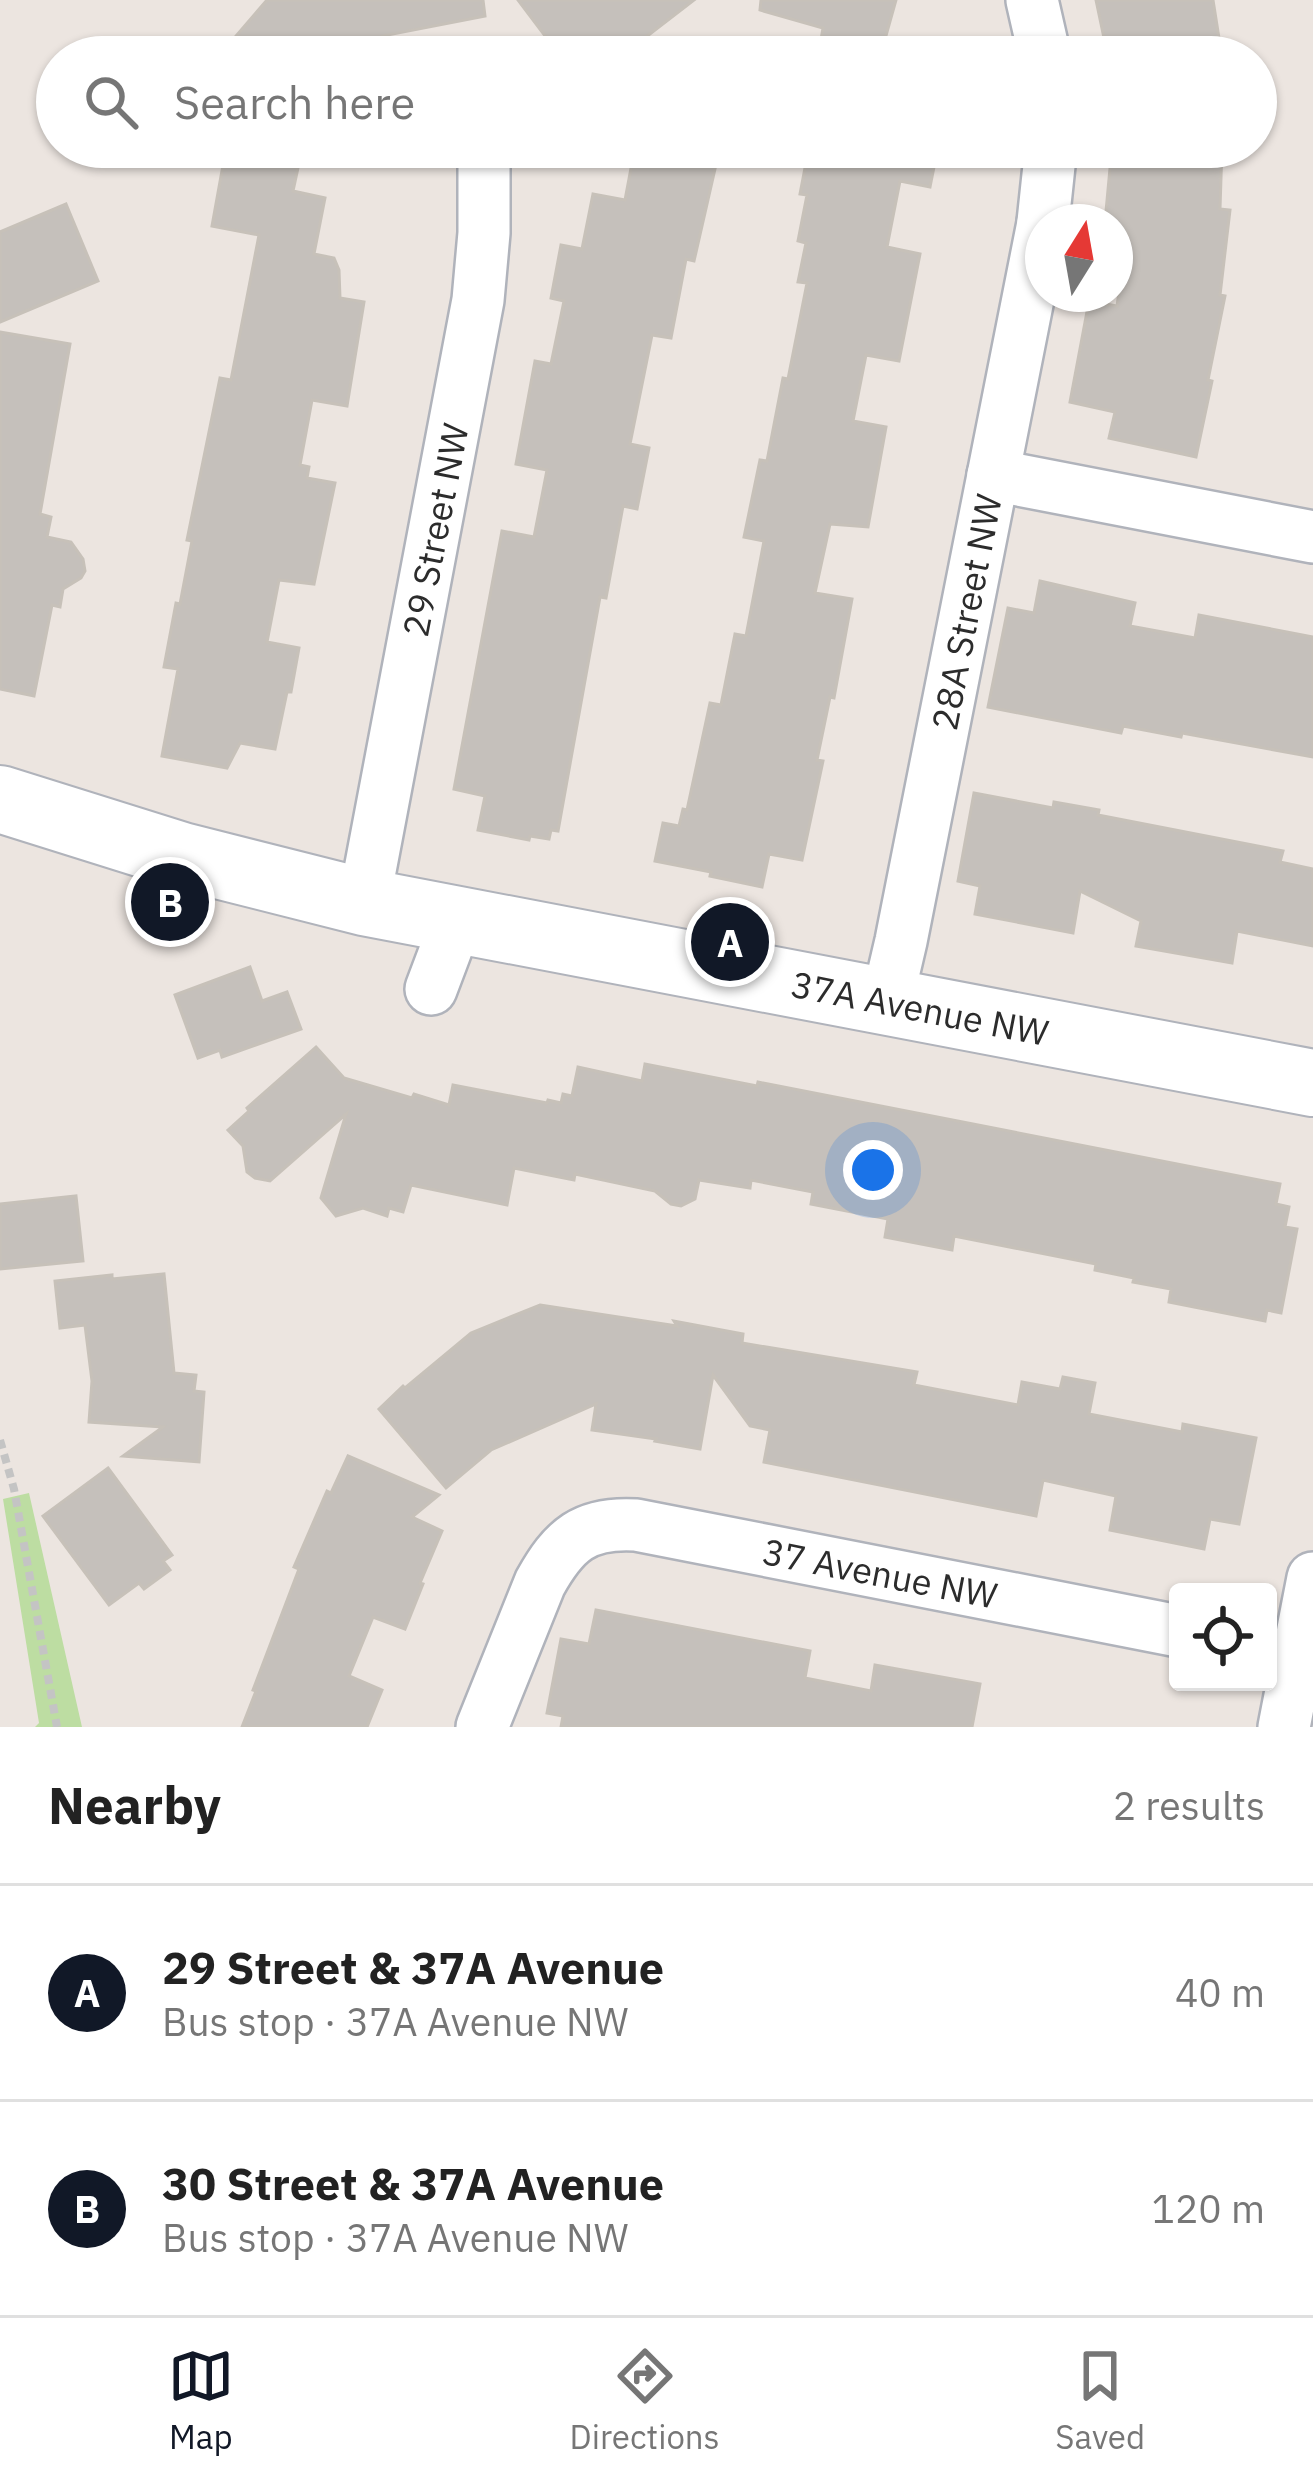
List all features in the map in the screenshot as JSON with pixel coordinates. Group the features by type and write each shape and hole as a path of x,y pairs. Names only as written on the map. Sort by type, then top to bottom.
{"street":[{"path":"1032,0 1040,36"},
{"name":"29 Street NW","path":"364,902 478,300 484,168"},
{"name":"28A Street NW","path":"1045,204 1049,168"},
{"name":"28A Street NW","path":"886,1001 1025,312"},
{"path":"993,475 1313,537"},
{"name":"37A Avenue NW","path":"0,799 182,856 364,902 1313,1083"},
{"path":"431,989 457,920"},
{"name":"37 Avenue NW","path":"482,1727 539,1583 562,1547 598,1526 636,1525 1169,1629"},
{"path":"1283,1727 1283,1652 1313,1578"}],"path":[{"path":"0,1440 14,1489 57,1727"}],"green space":[{"path":"29,1493 82,1727 35,1727 39,1723 3,1499"}],"building":[{"path":"267,0 483,0 485,16 382,36 236,36"},
{"path":"518,0 694,0 647,36 545,36"},
{"path":"761,0 896,0 886,36 822,36 823,28 760,10"},
{"path":"1096,0 1213,0 1219,36 1104,36"},
{"path":"222,168 298,168 293,191 325,198 314,254 334,258 340,298 364,302 347,406 312,400 300,465 309,467 307,478 335,483 314,584 279,580 267,642 299,648 275,749 240,743 227,768 162,756 178,669 164,667 192,541 187,540 220,378 231,380 259,235 212,226"},
{"path":"631,168 715,168 694,261 686,259 671,338 652,335 630,444 649,448 637,509 623,506 606,598 600,597 558,831 551,830 549,839 530,836 529,840 478,830 485,796 454,789 502,531 534,537 547,470 516,464 535,361 551,364 564,301 551,298 561,245 582,249 593,194 625,200"},
{"path":"805,168 934,168 930,187 900,181 887,247 920,254 899,361 866,355 853,421 886,427 868,527 830,524 815,593 852,599 817,760 823,761 802,860 769,854 762,887 655,861 663,823 679,826 683,809 687,810 710,703 721,705 735,634 746,636 764,541 744,537 760,460 767,461 783,378 788,379 807,283 798,282 806,243 798,241 807,195 800,194"},
{"path":"1110,168 1221,168 1220,209 1230,210 1220,295 1225,296 1196,457 1109,438 1115,412 1070,402 1087,312 1133,312 1133,204 1107,204"},
{"path":"66,204 98,281 0,322 0,232"},
{"path":"0,332 70,344 40,514 51,517 47,537 71,542 85,571 63,589 60,607 52,605 34,696 0,689"},
{"path":"1040,581 1135,603 1130,626 1195,638 1199,615 1313,637 1313,757 1182,733 1181,737 1123,726 1121,733 988,707 1008,608 1034,613"},
{"path":"974,793 1053,808 1054,802 1099,810 1098,815 1283,851 1280,862 1313,869 1313,946 1237,931 1232,963 1136,946 1141,921 1080,891 1073,933 975,914 980,886 958,881"},
{"path":"250,967 262,1001 287,992 301,1029 222,1057 220,1050 198,1058 175,995"},
{"path":"316,1047 344,1078 449,1105 453,1085 561,1103 563,1094 572,1096 578,1067 642,1081 645,1064 1280,1184 1276,1204 1289,1207 1285,1227 1297,1229 1281,1313 1267,1310 1265,1321 1169,1302 1171,1289 1095,1270 1096,1264 954,1236 952,1250 885,1237 888,1219 811,1204 813,1192 751,1180 750,1188 699,1180 695,1199 681,1206 655,1191 575,1174 574,1180 514,1168 507,1205 411,1185 403,1212 389,1208 387,1216 363,1208 336,1216 321,1198 346,1114 270,1181 247,1172 243,1146 228,1130"},
{"path":"76,1196 83,1261 0,1269 0,1204"},
{"path":"164,1274 174,1373 196,1375 194,1391 204,1392 199,1462 123,1456 163,1427 89,1422 92,1381 85,1325 60,1328 55,1281"},
{"path":"540,1305 743,1334 742,1343 917,1372 914,1385 1018,1405 1022,1382 1060,1389 1063,1377 1095,1383 1089,1414 1182,1432 1183,1424 1256,1438 1239,1524 1210,1519 1204,1549 1110,1530 1116,1496 1043,1480 1036,1516 764,1462 770,1430 750,1426 713,1375 700,1449 592,1430 596,1404 491,1450 446,1488 379,1409 471,1333"},
{"path":"348,1456 439,1495 412,1517 442,1531 405,1629 373,1617 349,1676 382,1690 367,1727 242,1727 299,1569 294,1567"},
{"path":"108,1468 172,1555 163,1561 170,1570 144,1589 139,1583 109,1605 43,1516"},
{"path":"596,1610 810,1651 805,1678 871,1691 875,1665 980,1684 972,1727 561,1727 563,1716 547,1713 561,1639 589,1644"}],"place":[{"name":"30 Street & 37A Avenue","path":"170,902"},
{"name":"29 Street & 37A Avenue","path":"730,942"}]}
